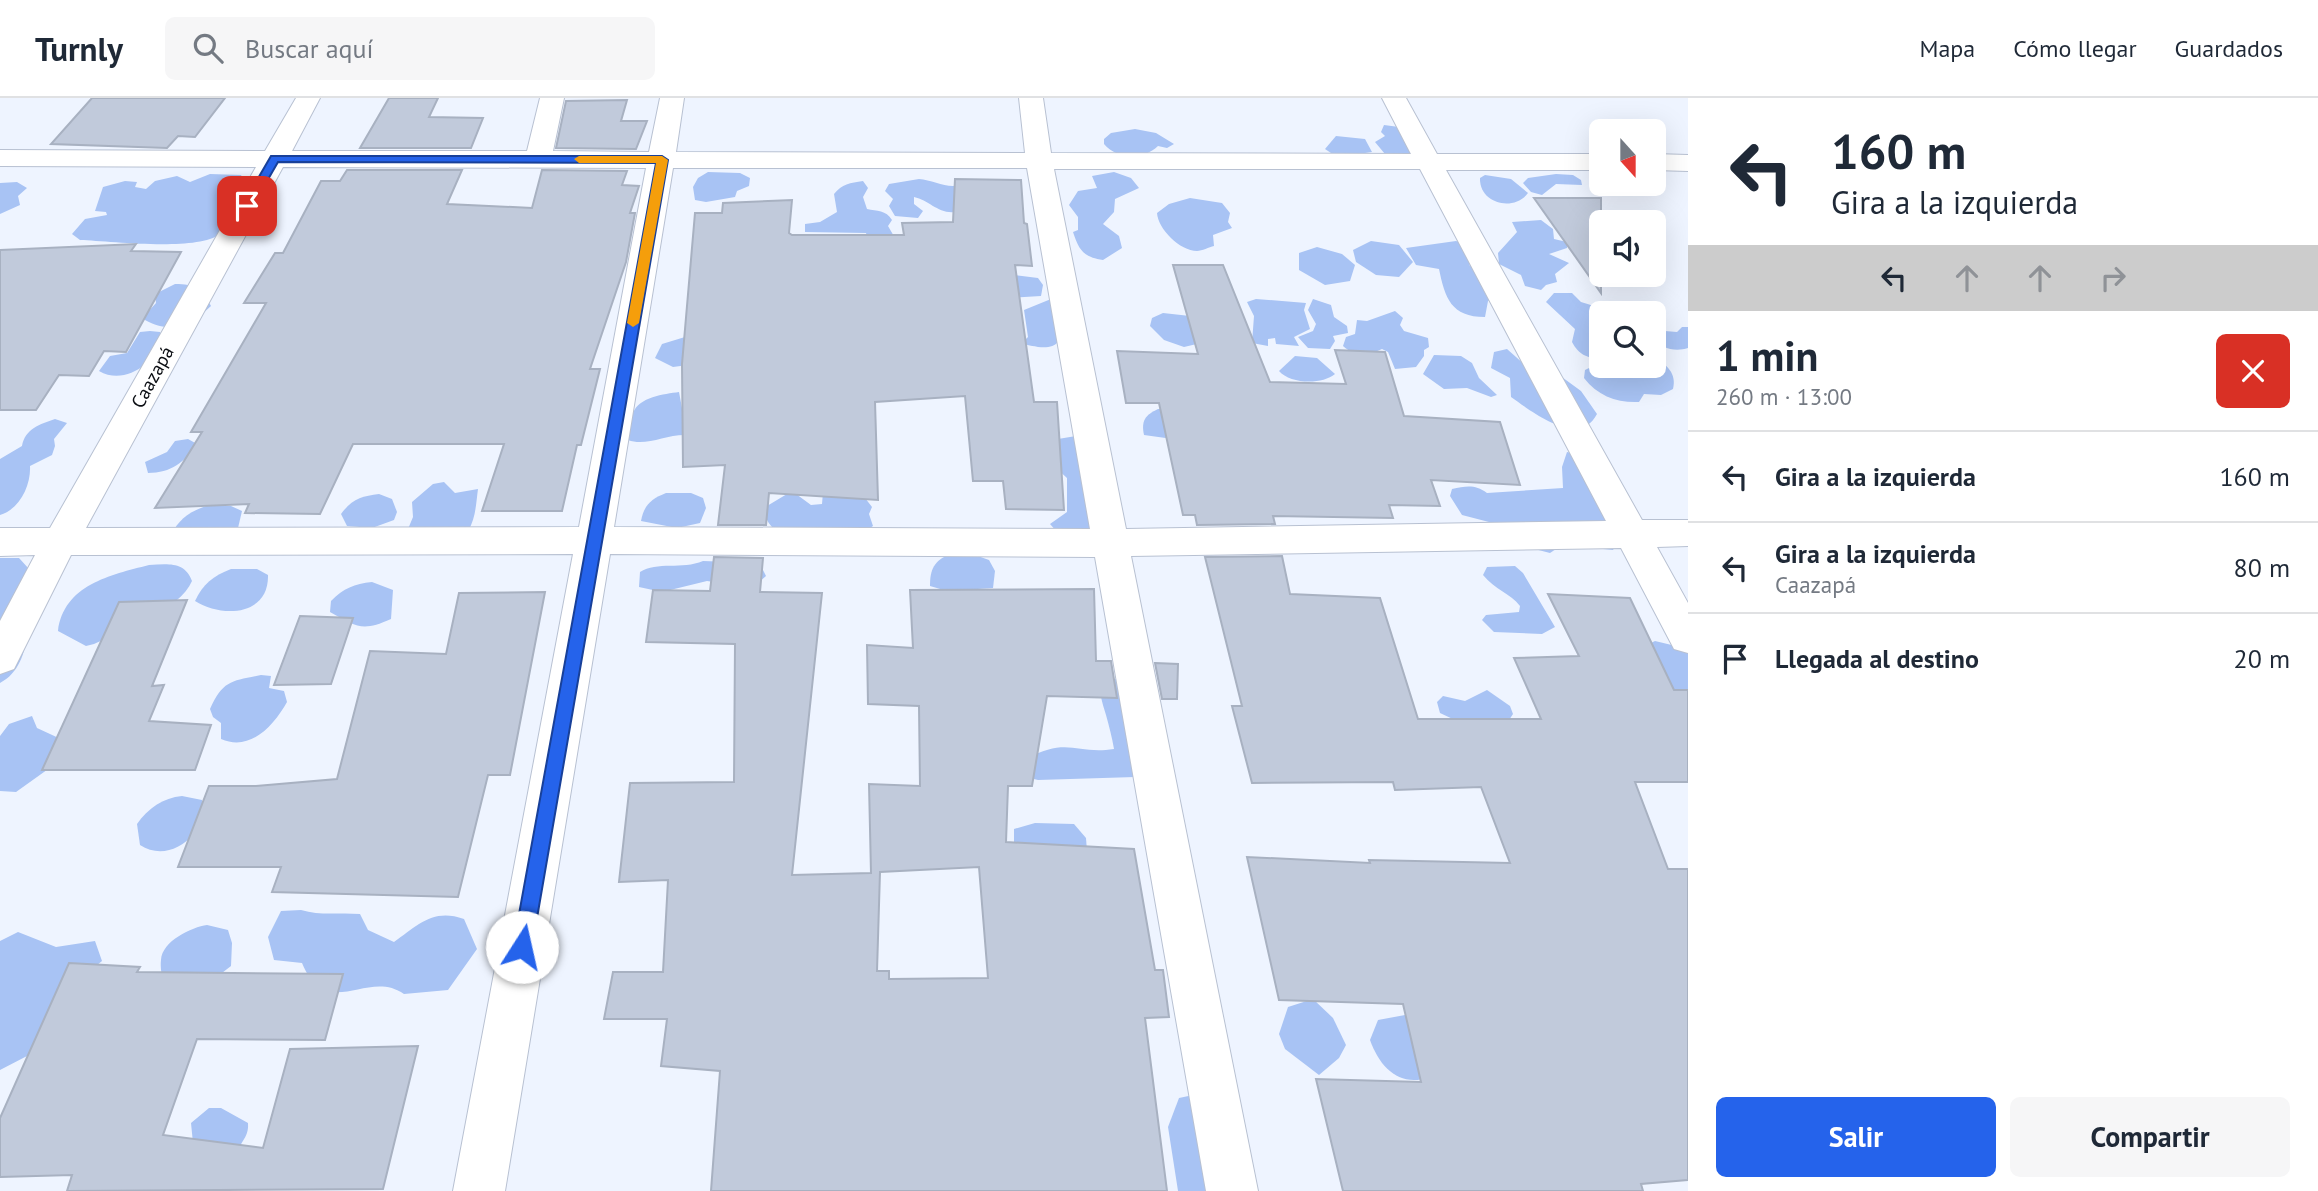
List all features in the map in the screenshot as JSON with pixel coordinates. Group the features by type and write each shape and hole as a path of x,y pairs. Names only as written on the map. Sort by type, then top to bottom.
{"street":[{"name":"Caazapá","path":"0,658 60,542 308,98"},
{"path":"538,159 552,98"},
{"path":"479,1191 672,98"},
{"path":"1031,98 1039,161 1232,1191"},
{"path":"1394,98 1426,162 1688,638"},
{"path":"0,158 1589,162"},
{"path":"1666,162 1688,163"},
{"path":"0,542 595,540 1110,543 1688,533"}],"shaded area":[{"path":"1384,125 1399,127 1411,153 1401,159 1385,154 1375,142 1385,136 1381,132"},
{"path":"1135,129 1156,133 1174,144 1167,148 1158,146 1145,154 1131,156 1116,153 1104,144 1104,139 1111,133"},
{"path":"1336,136 1365,139 1372,152 1337,157 1325,149"},
{"path":"708,172 740,173 750,178 749,186 737,191 735,197 706,202 695,200 693,187 698,178"},
{"path":"1114,172 1131,178 1139,188 1115,199 1114,212 1103,224 1119,236 1122,248 1103,260 1086,255 1080,248 1073,232 1078,230 1078,217 1069,205 1078,191 1097,188 1092,176"},
{"path":"210,174 241,175 255,200 220,234 192,243 173,244 80,240 72,234 85,219 107,215 106,212 95,211 103,187 125,181 137,182 135,187 146,189 155,181 177,176 190,182"},
{"path":"1556,174 1573,175 1581,180 1582,185 1556,184 1542,195 1531,192 1523,183 1528,178"},
{"path":"1485,175 1511,179 1528,193 1514,202 1498,202 1485,194 1481,187 1480,178"},
{"path":"919,179 950,186 960,185 955,212 944,211 914,197 914,204 923,211 918,218 895,216 889,206 893,199 885,191 889,184"},
{"path":"863,181 868,188 863,197 867,209 890,217 892,220 888,226 895,238 869,243 866,233 805,232 805,224 820,222 837,212 834,194 840,188"},
{"path":"17,182 27,188 18,196 20,205 0,214 0,183"},
{"path":"1190,198 1222,203 1230,213 1228,222 1232,228 1213,235 1214,246 1199,251 1190,250 1177,243 1158,219 1157,213 1169,204"},
{"path":"1541,220 1553,229 1554,239 1567,242 1567,248 1549,254 1569,263 1555,274 1557,282 1546,285 1541,290 1525,286 1521,275 1499,264 1498,253 1517,232 1512,222"},
{"path":"1371,241 1399,245 1413,262 1399,277 1376,275 1356,262 1353,250"},
{"path":"1456,241 1476,247 1474,262 1469,265 1490,274 1493,298 1488,301 1485,317 1464,314 1457,309 1447,297 1439,269 1416,265 1406,248"},
{"path":"1317,247 1342,254 1355,265 1350,281 1325,285 1299,270 1299,253"},
{"path":"1006,274 1038,278 1043,285 1041,296 1005,298"},
{"path":"175,284 197,288 211,306 181,326 164,327 145,320 145,315 156,303 155,294"},
{"path":"1554,293 1572,293 1581,302 1589,304 1589,357 1572,342 1575,329 1546,302"},
{"path":"1051,299 1059,324 1060,339 1049,347 1023,343 1018,339 1025,340 1028,337 1024,310"},
{"path":"1256,299 1306,303 1304,310 1310,329 1294,337 1299,346 1276,344 1275,338 1268,339 1268,346 1252,343 1254,316 1247,302"},
{"path":"1313,299 1331,305 1334,317 1347,326 1348,333 1333,336 1335,341 1330,349 1308,348 1298,337 1313,331 1316,324 1308,310"},
{"path":"1395,311 1403,318 1400,325 1404,331 1428,338 1429,347 1424,350 1424,356 1416,367 1395,369 1388,352 1382,349 1362,355 1343,346 1346,337 1355,334 1357,320 1367,321"},
{"path":"1163,313 1190,316 1201,343 1184,347 1164,340 1150,326 1152,318"},
{"path":"1682,327 1688,327 1688,348 1678,350 1666,348 1666,331 1677,332"},
{"path":"140,332 160,332 164,340 146,364 138,370 119,376 99,371 110,356 127,353"},
{"path":"685,337 688,365 673,367 655,358 662,344"},
{"path":"1507,349 1525,365 1555,372 1581,391 1597,414 1589,424 1579,428 1567,428 1555,424 1511,397 1510,378 1491,368 1494,352"},
{"path":"1434,355 1461,356 1472,363 1479,378 1497,395 1491,397 1467,388 1444,389 1423,374"},
{"path":"1295,356 1317,358 1335,374 1322,380 1306,382 1284,375 1279,371"},
{"path":"1666,366 1674,384 1673,389 1661,395 1644,394 1639,402 1623,401 1608,397 1595,389 1584,378 1585,370 1589,368 1589,378 1666,378"},
{"path":"679,392 687,435 642,442 628,440 632,416 641,403 653,397"},
{"path":"1158,409 1170,409 1180,440 1144,435 1145,419"},
{"path":"55,419 67,423 54,439 52,455 30,466 29,481 19,502 0,515 0,459 22,446 26,435 34,428"},
{"path":"1076,436 1096,529 1058,533 1050,524 1067,512 1067,478 1054,466 1058,439"},
{"path":"188,439 197,444 188,456 170,469 148,473 145,462 167,452 175,441"},
{"path":"1567,452 1576,454 1619,540 1613,550 1562,545 1550,553 1504,541 1489,522 1462,515 1450,496 1452,489 1466,487 1478,488 1487,493 1563,488 1562,467"},
{"path":"444,482 455,493 478,489 474,516 468,531 408,529 413,517 412,502 433,484"},
{"path":"792,491 811,505 822,504 823,492 865,498 872,507 869,514 873,526 827,555 802,549 775,530 766,517 767,506"},
{"path":"666,493 691,493 703,498 706,508 700,523 677,528 641,521 649,503"},
{"path":"379,494 392,499 397,512 394,520 372,528 347,526 341,514 349,505 358,499"},
{"path":"206,506 231,506 242,511 238,528 171,535 185,517"},
{"path":"950,554 975,555 989,560 995,571 993,588 947,591 930,586 934,566"},
{"path":"0,558 19,558 29,569 29,615 25,648 20,662 12,674 0,683"},
{"path":"703,561 731,562 762,568 766,576 759,582 728,584 707,581 662,592 639,587 640,572 647,569"},
{"path":"149,565 175,565 185,570 192,581 176,601 163,610 94,644 86,646 58,631 62,615 69,603 91,584"},
{"path":"1515,566 1523,573 1555,627 1542,634 1494,632 1482,620 1486,615 1519,612 1520,606 1483,575 1487,567"},
{"path":"231,569 257,569 268,575 261,599 242,610 230,611 218,610 195,601 209,581"},
{"path":"372,582 393,590 391,619 373,626 360,626 330,612 331,601 340,593 355,585"},
{"path":"1655,641 1680,647 1688,653 1688,711 1635,651"},
{"path":"261,675 271,676 269,688 284,691 287,702 282,711 268,727 252,739 232,742 221,739 221,723 213,717 210,709 219,692 230,683"},
{"path":"1121,676 1135,777 1038,780 1026,777 1026,759 1040,752 1062,747 1114,749 1101,696 1103,688"},
{"path":"1487,690 1510,706 1513,714 1503,729 1457,721 1440,713 1437,702 1443,696 1465,701"},
{"path":"32,716 37,728 63,740 58,762 16,792 0,791 0,736 9,724"},
{"path":"182,796 202,800 203,812 193,834 175,848 163,851 140,845 137,824 141,818 162,802"},
{"path":"1035,823 1074,824 1086,838 1087,851 1014,843 1014,829"},
{"path":"281,911 360,914 368,930 394,942 426,920 453,916 464,919 477,949 448,990 404,994 390,988 376,987 336,992 323,990 312,980 302,963 274,960 268,937"},
{"path":"207,925 228,930 232,943 231,966 218,976 163,983 161,960 167,947 186,932"},
{"path":"18,932 56,947 95,941 102,961 76,982 59,1047 27,1056 0,1070 0,941"},
{"path":"1313,999 1333,1018 1346,1045 1339,1058 1319,1075 1285,1049 1279,1034 1288,1007"},
{"path":"1405,1015 1426,1025 1430,1077 1419,1080 1400,1078 1385,1067 1374,1050 1370,1040 1378,1020"},
{"path":"1198,1094 1246,1191 1178,1191 1168,1127 1179,1098"},
{"path":"209,1108 221,1108 248,1123 247,1134 238,1150 235,1181 231,1191 187,1191 195,1163 191,1123"}],"building":[{"path":"92,98 225,98 195,137 178,136 167,148 51,144"},
{"path":"389,98 438,98 429,117 483,118 471,148 360,148"},
{"path":"627,100 621,121 647,121 636,149 556,148 566,101"},
{"path":"347,170 462,170 447,204 532,208 542,170 627,171 622,185 639,186 630,213 635,213 626,262 590,369 600,369 581,445 577,445 562,511 482,511 504,444 353,444 320,514 245,513 249,504 155,508 202,432 191,432 266,303 244,303 275,253 283,253 321,181 340,181"},
{"path":"955,179 1021,180 1024,223 1027,224 1032,266 1015,265 1034,402 1057,402 1064,510 1006,509 1003,481 973,481 965,396 875,402 878,500 769,493 766,525 718,525 725,465 683,467 682,364 695,213 722,213 723,203 792,200 789,233 792,235 904,235 902,223 953,222"},
{"path":"1534,198 1601,198 1601,210 1589,210 1589,276"},
{"path":"136,244 131,251 181,252 126,352 104,351 89,376 59,375 36,410 0,410 0,250"},
{"path":"1173,265 1223,265 1270,382 1346,384 1335,350 1385,352 1404,416 1500,422 1520,485 1431,480 1440,506 1389,505 1393,518 1273,516 1275,524 1197,525 1195,515 1183,515 1159,403 1126,403 1117,351 1198,354"},
{"path":"1282,556 1290,594 1380,598 1418,719 1541,719 1514,658 1579,656 1548,594 1630,598 1674,690 1688,690 1688,782 1635,782 1668,869 1688,869 1688,1180 1641,1184 1643,1191 1343,1191 1316,1079 1421,1082 1403,1004 1279,1000 1247,857 1370,863 1369,860 1510,863 1481,787 1395,790 1393,782 1252,783 1232,706 1242,706 1205,557"},
{"path":"714,557 763,558 760,592 822,593 792,875 871,873 869,784 920,786 919,706 868,704 867,645 913,648 910,590 1094,589 1096,661 1111,661 1117,698 1047,696 1032,786 1008,786 1006,842 1134,849 1155,970 1163,970 1169,1017 1145,1018 1167,1191 711,1191 720,1071 661,1066 667,1019 604,1019 613,972 663,972 668,880 619,882 630,783 734,782 735,644 646,642 653,590 710,591","holes":["979,867 988,978 889,979 889,971 877,971 880,872"]},
{"path":"545,592 510,775 488,775 458,897 272,892 281,867 178,867 209,786 256,786 337,779 370,651 446,654 459,593"},
{"path":"187,600 152,686 164,685 149,721 211,725 195,770 42,770 119,602"},
{"path":"300,616 353,618 331,684 274,685"},
{"path":"1155,663 1178,664 1177,699 1162,699"},
{"path":"69,963 140,967 137,972 343,974 325,1040 197,1039 163,1135 263,1148 290,1049 418,1046 383,1189 67,1191 72,1175 0,1177 0,1118"}],"slow traffic":[{"path":"579,159 662,160 633,323"}],"route":[{"path":"247,206 274,158 662,160 522,947"}]}
